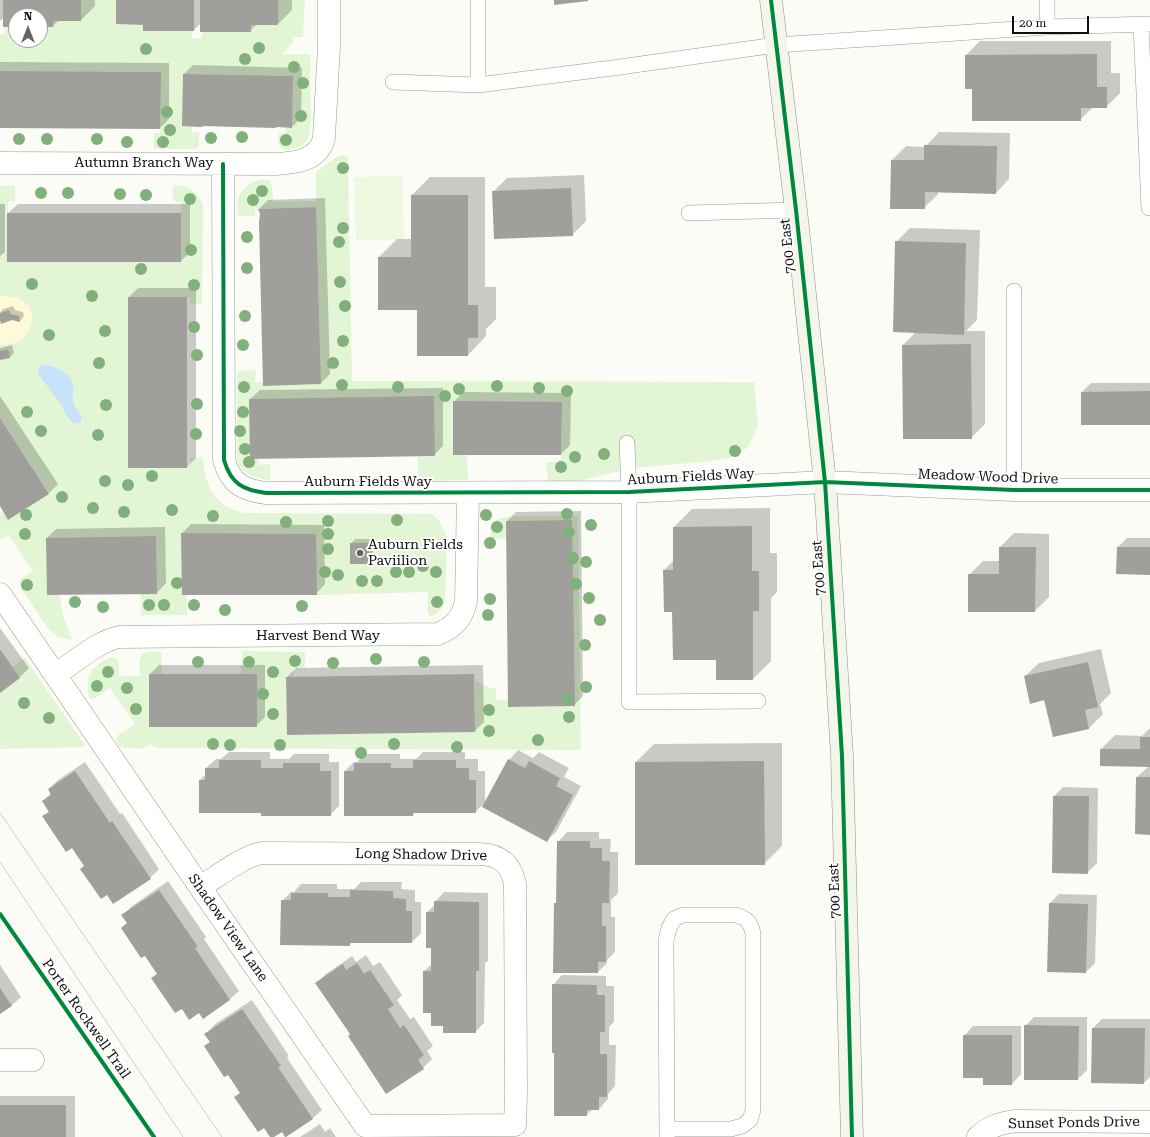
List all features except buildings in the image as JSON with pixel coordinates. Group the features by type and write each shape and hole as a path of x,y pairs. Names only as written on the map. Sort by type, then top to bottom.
{"main road":[{"name":"700 East","path":"770,0 796,210 825,482 842,756 852,1137"}],"street":[{"name":"Autumn Branch Way","path":"0,163 275,164 297,162 307,158 322,146 324,137 330,0"},
{"name":"Auburn Fields Way","path":"223,164 224,460 227,470 233,479 242,487 253,491 266,493 629,492 825,482"},
{"name":"Meadow Wood Drive","path":"825,482 1014,490 1150,490"},
{"name":"Harvest Bend Way","path":"55,675 100,645 113,638 119,637 438,634 447,631 457,622 465,609 468,493"},
{"name":"Shadow View Lane","path":"0,594 200,888 365,1126 519,1131"},
{"name":"Long Shadow Drive","path":"200,888 253,854 262,853 480,854 494,856 500,859 510,869 515,884 516,1093 519,1131"},
{"path":"0,1060 33,1060"},
{"name":"Sunset Ponds Drive","path":"978,1137 999,1124 1016,1121 1150,1122"}],"lane":[{"path":"478,0 478,85"},
{"path":"1047,0 1047,27"},
{"path":"393,82 478,85 776,45 1047,27 1145,24 1150,208"},
{"path":"689,213 796,210"},
{"path":"1014,291 1014,490"},
{"path":"627,443 629,492 629,702 758,701"},
{"path":"683,915 736,915 744,918 750,924 754,933 754,1110 750,1120 742,1126 730,1129 667,1133 666,941 669,928 674,919 683,915"}],"green space":[{"path":"81,0 116,0 116,24 143,25 143,31 192,31 192,38 202,38 202,32 251,25 278,25 278,0 305,0 303,37 293,37 293,43 282,54 310,54 311,116 309,137 302,146 289,150 281,148 278,143 279,133 286,134 286,128 292,128 293,76 183,74 183,91 192,126 192,133 199,132 199,146 196,149 154,149 154,133 160,133 160,72 0,71 0,34 5,34 5,27 8,27 8,48 48,48 48,27 53,27 54,21 81,20"},
{"path":"343,155 348,157 352,381 754,382 758,426 747,448 733,457 712,461 645,467 615,472 576,482 567,483 548,481 546,462 561,462 562,402 453,452 453,455 467,455 468,480 418,481 418,457 435,456 434,397 250,399 250,458 259,458 259,465 270,464 270,480 249,474 241,468 237,458 237,373 240,371 256,370 255,382 264,382 264,386 321,384 316,207 255,209 255,216 238,216 238,200 242,191 246,187 250,184 265,179 270,180 273,202 316,201 316,171 335,158"},
{"path":"402,176 404,239 356,241 354,177"},
{"path":"173,185 183,186 195,192 203,204 202,304 190,304 190,297 128,297 128,468 187,468 187,465 191,465 190,458 203,457 209,487 217,499 233,510 245,513 431,514 438,519 447,536 445,603 437,613 429,616 427,610 428,592 317,595 315,534 182,533 182,595 187,595 187,615 141,615 141,594 157,593 156,536 48,538 47,595 60,595 62,613 72,640 58,637 48,628 22,590 19,580 33,571 8,535 0,540 0,513 3,511 9,520 49,493 0,418 0,186 15,186 15,201 8,202 8,262 181,262 181,202 173,201"},
{"path":"516,516 578,516 581,750 156,748 150,744 143,749 119,747 116,742 118,735 135,724 110,688 95,698 92,699 89,697 88,682 91,672 105,660 112,657 119,661 119,676 140,676 140,659 144,653 161,652 162,674 149,674 149,727 256,727 257,674 241,674 242,651 305,652 305,668 293,669 293,677 286,677 287,735 475,732 475,680 485,686 496,689 496,699 509,701 509,707 574,706 572,520 506,521 506,538 491,539 491,528 496,520"},
{"path":"25,658 86,747 0,749 0,693 20,678 12,667"}],"sand":[{"path":"11,296 23,301 31,310 32,317 28,331 21,340 18,342 0,345 0,297"}],"water":[{"path":"43,365 57,368 69,376 73,387 74,403 82,418 80,423 73,423 69,419 60,403 42,379 38,372 39,367"}],"tram line":[{"path":"0,813 222,1137"},
{"path":"0,862 183,1137"}],"cycle path":[{"path":"771,0 796,210 825,482 842,756 852,1137"},
{"path":"223,164 224,460 230,475 244,488 266,493 629,492 825,482 1014,490 1150,490"},
{"name":"Porter Rockwell Trail","path":"0,914 154,1137"}],"place":[{"name":"Auburn Fields Paviilion","path":"360,553"}]}
